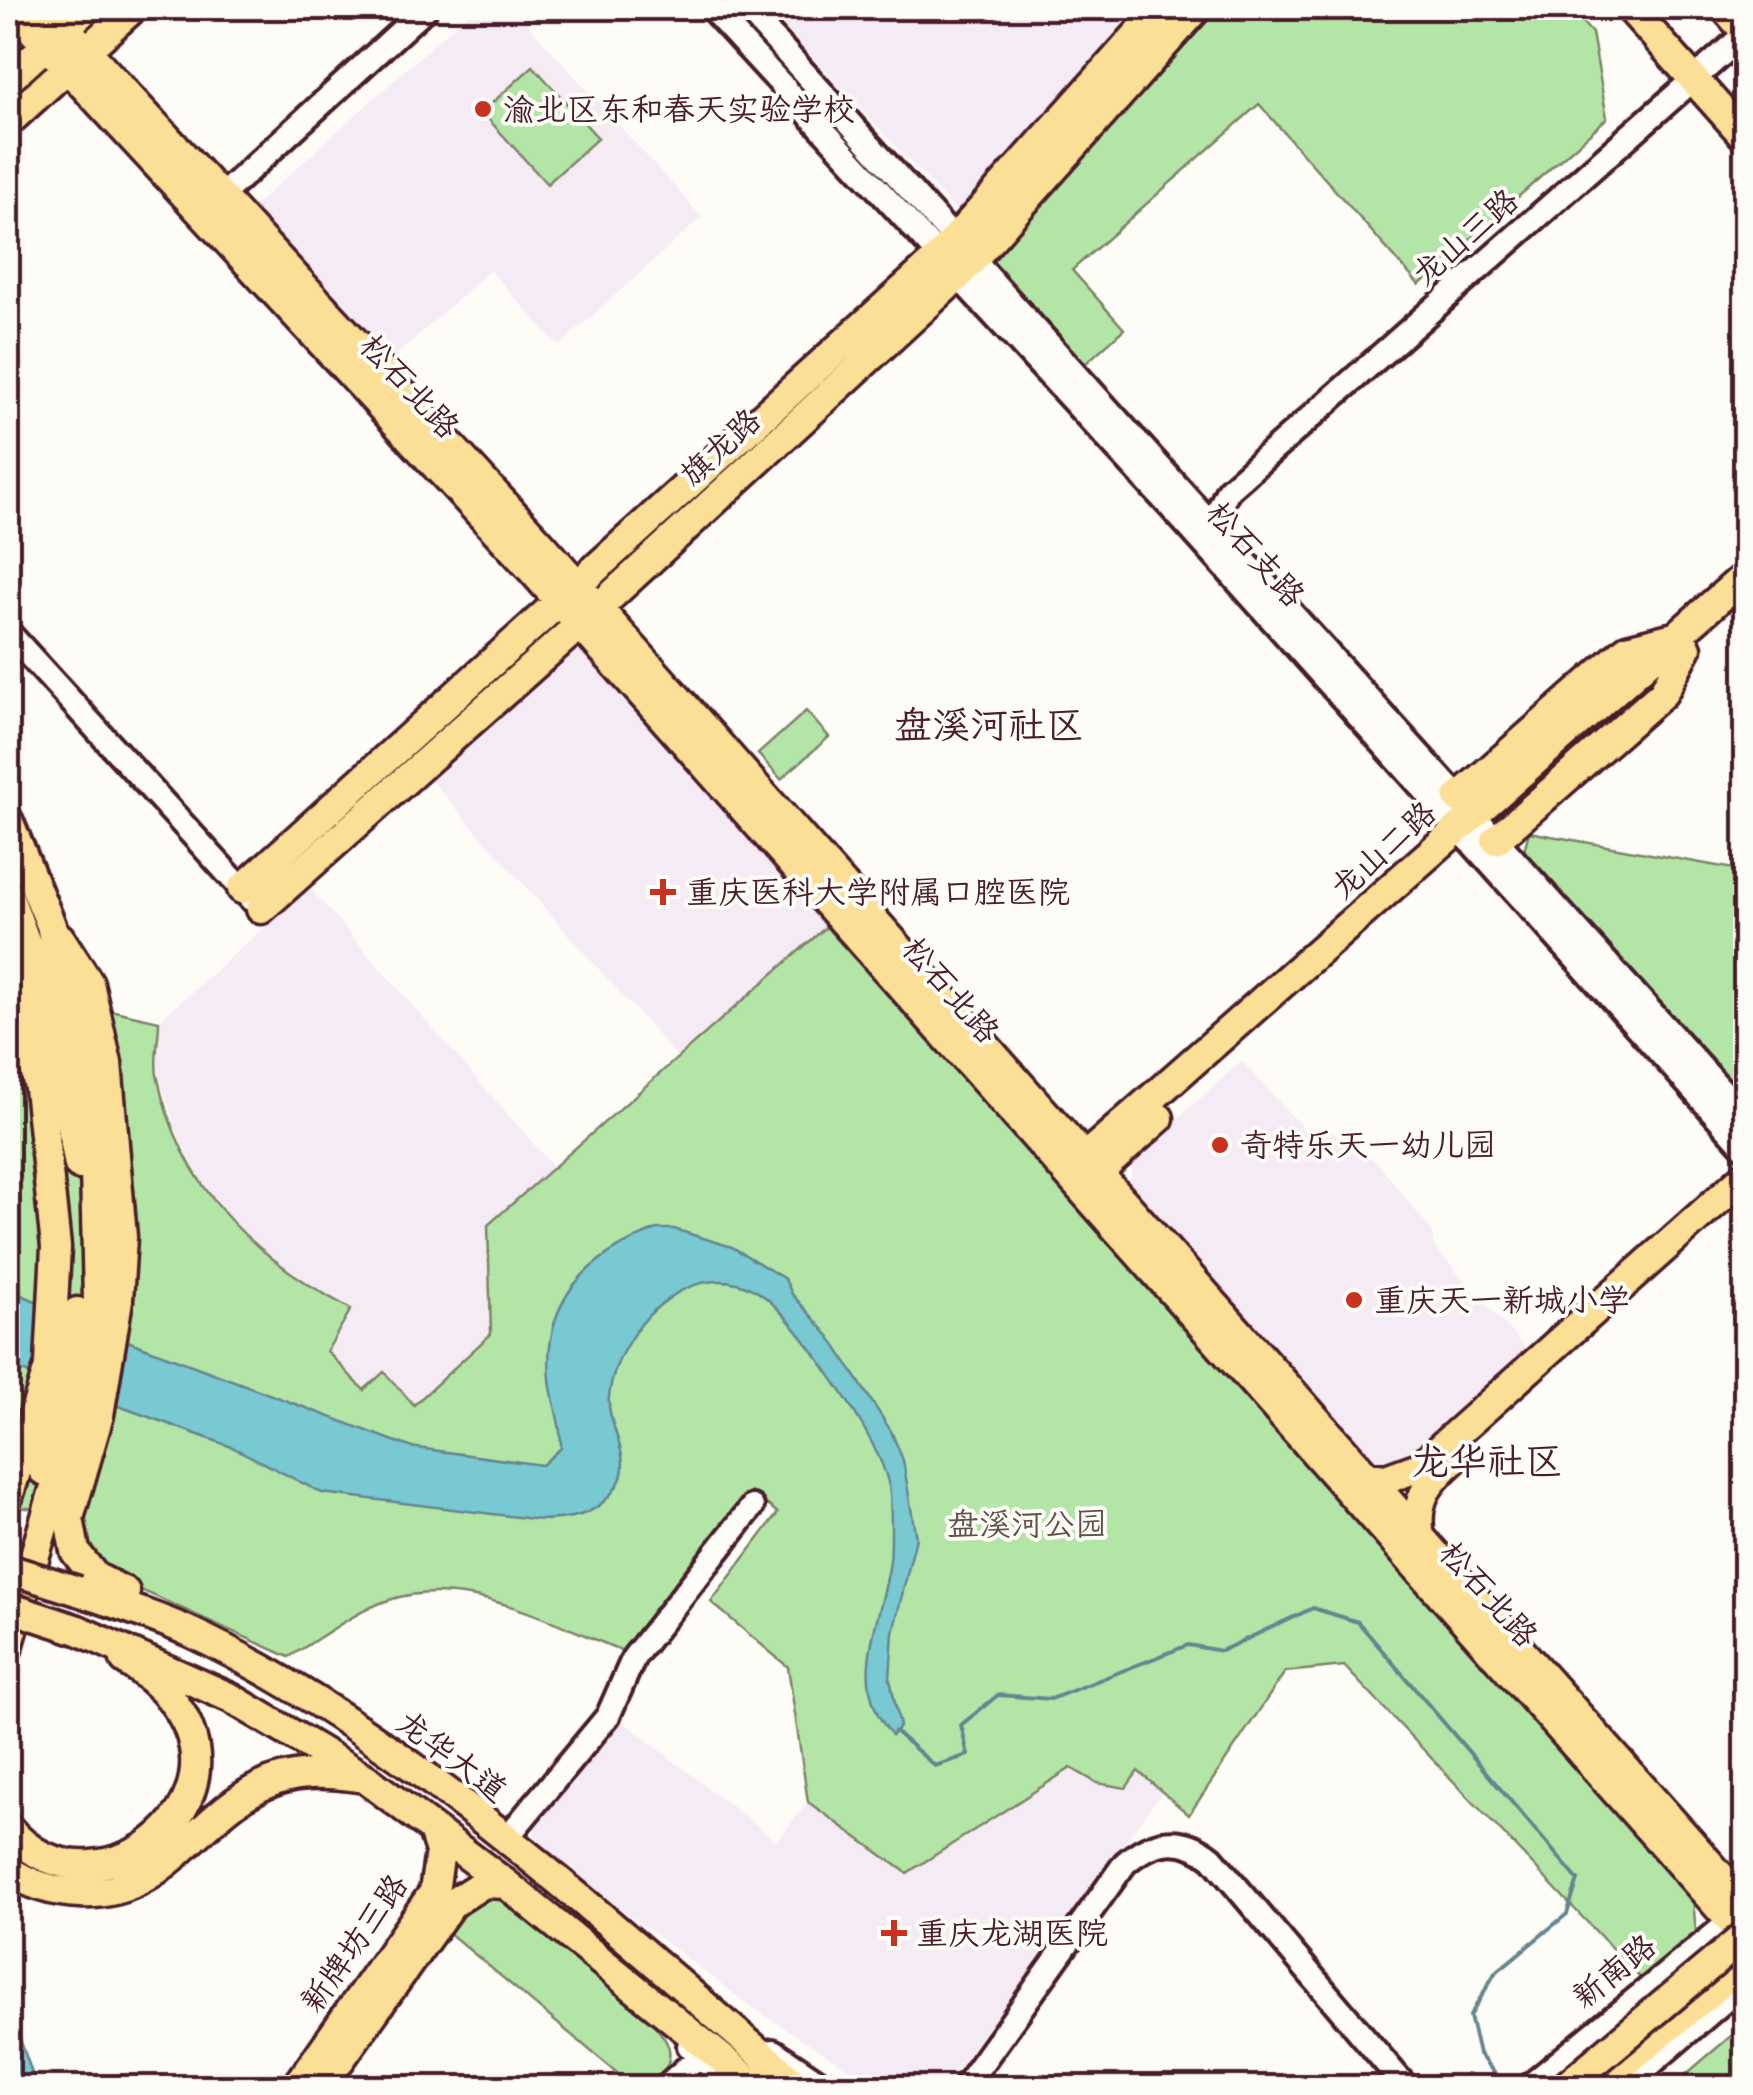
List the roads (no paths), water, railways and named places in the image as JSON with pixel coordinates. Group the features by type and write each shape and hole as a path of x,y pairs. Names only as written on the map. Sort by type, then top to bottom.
{"main road":[{"name":"松石北路","path":"12,8 52,26 76,58 580,606 1743,1922"},
{"path":"8,80 52,26 87,8"},
{"path":"8,122 133,8"},
{"path":"957,258 1161,8"},
{"name":"旗龙路","path":"251,898 580,606 957,258 1198,8"},
{"path":"1630,8 1746,138"},
{"path":"1724,8 1746,32"},
{"name":"龙山二路","path":"1080,1175 1682,642 1746,575"},
{"name":"龙山二路","path":"1682,642 1746,597"},
{"path":"1474,825 1627,649 1682,642"},
{"path":"8,820 51,926 64,990 85,1057 94,1123 90,1243 59,1485 8,1647"},
{"path":"8,1572 100,1415 118,1300 90,1243 39,1088 21,1006 11,912"},
{"path":"1364,1476 1386,1479 1419,1467 1746,1174"},
{"name":"松石北路","path":"1080,1175 1420,1538 1743,1922"},
{"path":"1420,1538 1416,1514 1430,1480 1746,1200"},
{"path":"8,1496 90,1243"},
{"path":"59,1485 75,1551 95,1577 191,1632"},
{"name":"龙华大道","path":"8,1572 78,1591 191,1632 318,1702 505,1840 802,2088"},
{"path":"8,1607 78,1630 232,1698 365,1778 506,1884 758,2088"},
{"path":"8,1828 37,1852 65,1864 104,1863 138,1855 178,1818 195,1779 196,1742 180,1708 142,1670 78,1630"},
{"path":"8,1870 27,1883 59,1892 94,1894 130,1887 159,1871 258,1787 295,1774 365,1778"},
{"name":"新牌坊三路","path":"296,2088 434,1892 440,1852 432,1830"},
{"name":"新牌坊三路","path":"320,2088 450,1904 484,1884 506,1884"},
{"name":"新南路","path":"1564,2088 1743,1922"},
{"path":"1596,2088 1746,1962"}],"street":[{"path":"211,205 426,8"},
{"name":"松石支路","path":"712,8 1188,494 1474,825 1746,1149"},
{"name":"松石支路","path":"746,8 957,258 1746,1117"},
{"name":"龙山三路","path":"1228,490 1746,32"},
{"path":"1188,494 1228,490"},
{"path":"1218,528 1219,509 1228,490"},
{"path":"8,632 251,898"},
{"path":"505,1840 608,1716 634,1656 752,1507"},
{"path":"964,2088 1125,1863 1141,1849 1178,1841 1196,1845 1212,1858 1407,2088"},
{"name":"新南路","path":"1527,2088 1743,1922"},
{"path":"1623,2088 1746,1982"},
{"path":"636,1989 733,2088"},
{"path":"693,1998 828,2088"},
{"path":"664,2088 699,2057"}],"water":[{"path":"657,1229 674,1229 732,1247 785,1279 792,1294 830,1337 891,1431 903,1460 916,1538 893,1632 890,1679 900,1726 892,1735 878,1715 869,1672 890,1561 890,1493 885,1473 861,1422 825,1367 775,1306 749,1288 722,1281 695,1285 670,1297 648,1316 629,1340 609,1396 623,1464 618,1484 594,1509 565,1518 541,1520 322,1493 232,1447 8,1366 8,1289 117,1337 410,1447 542,1465 561,1448 549,1351 562,1304 591,1267"},
{"path":"8,2027 16,2028 37,2087 8,2087"}],"waterway":[{"path":"895,1731 935,1766 968,1755 961,1725 998,1695 1051,1699 1188,1645 1221,1651 1313,1608 1358,1622 1578,1880 1567,1914 1495,1973 1470,2016 1479,2054 1500,2080"}],"place":[{"name":"渝北区东和春天实验学校","path":"483,109"},
{"name":"重庆医科大学附属口腔医院","path":"663,892"},
{"name":"奇特乐天一幼儿园","path":"1220,1145"},
{"name":"重庆天一新城小学","path":"1354,1300"},
{"name":"重庆龙湖医院","path":"894,1933"}],"district":[{"name":"盘溪河社区","path":"989,725"},
{"name":"龙华社区","path":"1487,1461"}],"park label":[{"name":"盘溪河公园","path":"1027,1524"}]}
